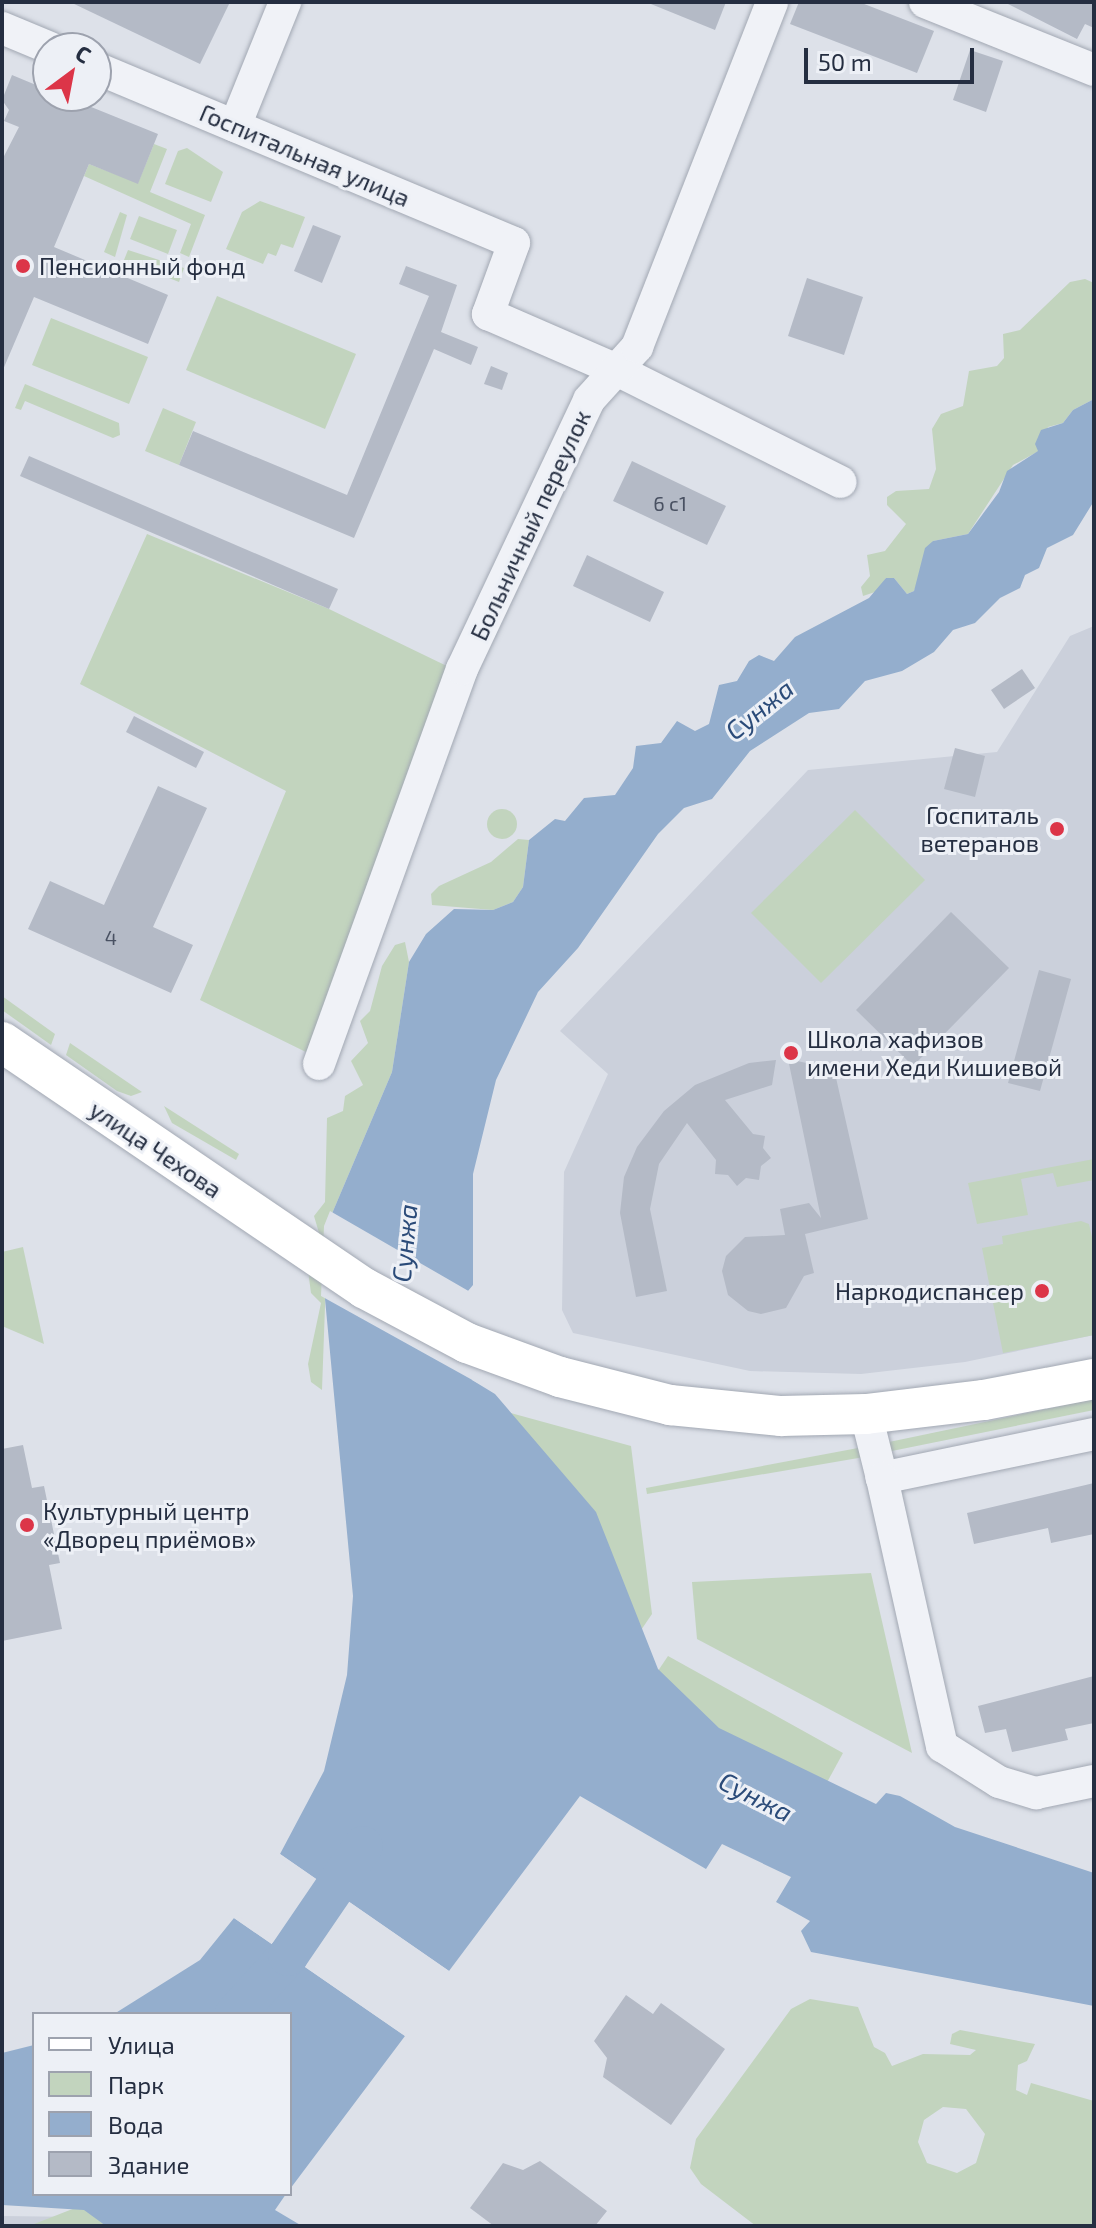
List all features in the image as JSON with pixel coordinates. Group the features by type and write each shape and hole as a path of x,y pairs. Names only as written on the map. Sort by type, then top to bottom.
{"main road":[{"name":"улица Чехова","path":"2,1042 312,1253 467,1343 560,1377 713,1410 781,1416 866,1414 984,1400 1094,1379"}],"street":[{"path":"235,126 285,2"},
{"name":"Больничный переулок","path":"319,1064 462,669 589,400 637,347 772,2"},
{"path":"925,2 1094,70"},
{"path":"2,28 32,40"},
{"name":"Госпитальная улица","path":"112,75 514,243 488,314 617,370"},
{"path":"617,370 841,482"},
{"path":"866,1414 942,1746 999,1782 1036,1793 1094,1781"},
{"path":"882,1478 1094,1434"}],"shaded area":[{"name":"Школа хафизов имени Хеди Кишиевой","path":"1094,626 1094,1335 965,1362 861,1374 750,1371 573,1333 562,1310 564,1172 608,1074 560,1031 808,770 997,752 1070,636"},
{"path":"2,2216 82,2217 93,2226 2,2226"}],"green space":[{"path":"154,144 167,149 150,192 205,215 189,257 180,253 191,224 84,176 89,164 138,183"},
{"path":"187,148 223,172 211,202 165,184 178,151"},
{"path":"260,201 305,217 293,248 281,244 276,256 268,253 263,264 226,249 242,212"},
{"path":"120,212 127,215 115,257 104,252"},
{"path":"139,216 177,230 168,254 130,239"},
{"path":"128,250 184,268 179,282 124,260"},
{"path":"1085,279 1094,283 1094,399 1073,410 1063,423 1048,427 1039,451 1013,465 968,534 933,541 914,591 907,594 894,578 886,578 878,591 863,596 861,587 870,576 867,555 885,551 906,524 887,505 887,497 896,491 929,489 936,469 932,429 941,414 963,406 969,371 997,366 1004,358 1003,334 1020,330 1070,282"},
{"path":"217,296 356,354 325,429 186,370"},
{"path":"51,318 148,357 129,404 32,365"},
{"path":"25,384 119,423 120,435 113,438 25,401 21,410 15,408"},
{"path":"163,408 196,422 179,465 145,451"},
{"path":"147,534 329,609 453,669 312,1055 200,1000 286,791 80,684"},
{"path":"502,809 508,810 516,818 516,830 508,838 502,839 496,838 488,830 487,824 488,818 496,810"},
{"path":"855,810 925,880 821,983 751,913"},
{"path":"518,839 529,840 523,887 513,902 493,910 432,905 431,894 439,886 491,862"},
{"path":"405,942 409,962 392,1072 328,1223 322,1390 311,1382 308,1364 321,1303 311,1293 308,1271 319,1233 314,1216 325,1202 327,1118 343,1111 345,1096 363,1085 351,1061 368,1043 360,1021 370,1011 382,966 395,945"},
{"path":"2,996 55,1034 51,1045 2,1010"},
{"path":"70,1043 142,1092 131,1096 117,1091 66,1055"},
{"path":"164,1106 239,1154 236,1160 172,1123"},
{"path":"1094,1159 1094,1180 1057,1187 1053,1173 1021,1179 1028,1215 977,1224 968,1183"},
{"name":"Наркодиспансер","path":"1081,1221 1089,1224 1094,1246 1094,1335 1003,1353 982,1248 1003,1244 1002,1236"},
{"path":"23,1247 44,1344 2,1326 2,1252"},
{"path":"1094,1399 1094,1410 882,1453 889,1442"},
{"path":"485,1406 631,1446 652,1614 505,1829"},
{"path":"858,1448 870,1456 647,1494 646,1488"},
{"path":"871,1573 912,1753 697,1639 692,1582"},
{"path":"668,1656 843,1753 782,1865 590,1772"},
{"path":"810,1999 858,2007 874,2047 885,2053 892,2066 923,2054 970,2055 976,2050 950,2044 952,2034 960,2030 1035,2044 1027,2061 1018,2065 1016,2090 1027,2095 1031,2083 1094,2101 1094,2226 756,2226 701,2184 690,2168 696,2139 791,2009","holes":["943,2107 966,2109 985,2134 976,2163 957,2173 927,2163 918,2142 924,2120"]},
{"path":"93,2201 177,2226 29,2226"}],"water":[{"name":"Сунжа","path":"1094,399 1094,501 1073,535 1047,548 1039,568 1025,575 1020,588 1000,598 975,623 953,630 934,652 902,671 865,681 839,709 809,713 750,751 712,799 684,808 658,834 578,948 538,992 496,1080 473,1174 473,1285 457,1304 472,1380 495,1394 596,1512 658,1669 719,1728 876,1804 886,1793 900,1796 955,1827 1094,1873 1094,2006 811,1952 801,1931 810,1921 776,1902 791,1877 722,1844 706,1869 580,1796 449,1971 280,1854 324,1771 347,1675 353,1596 325,1299 328,1223 392,1072 409,962 426,934 454,909 493,910 513,902 523,887 529,840 555,819 565,821 584,798 615,795 633,768 636,746 661,743 677,721 695,731 709,724 719,685 737,681 749,661 759,655 774,661 795,637 869,598 886,578 894,578 907,594 914,591 925,548 933,541 968,534 999,492 1007,471 1038,451 1035,444 1041,430 1063,423 1073,410"},
{"path":"234,1918 405,2036 292,2186 292,2012 117,2012 200,1960"},
{"path":"32,2046 32,2196 285,2196 275,2210 302,2226 106,2226 84,2210 2,2205 2,2053"}],"pier":[{"path":"330,1211 472,1293 461,1306 461,1339 476,1378 503,1397 321,1296 324,1226"},
{"path":"280,1854 449,1971 447,1974 277,1857"},
{"path":"237,1915 407,2033 405,2036 234,1918"}],"building":[{"path":"70,2 230,2 200,64"},
{"path":"646,2 726,2 715,30"},
{"path":"799,2 859,2 934,31 917,73 790,24"},
{"path":"1004,2 1094,2 1094,28 1085,24 1077,39"},
{"path":"970,50 1003,61 986,112 953,100"},
{"path":"12,75 32,83 32,112 104,112 158,134 138,184 89,164 54,247 168,295 148,344 34,297 2,372 2,160 19,127 4,121 9,110 2,100"},
{"path":"313,225 341,236 322,283 294,271"},
{"path":"406,266 457,285 441,332 478,347 471,365 434,349 354,538 179,465 193,431 347,495 429,296 399,284"},
{"path":"807,278 863,297 844,355 788,336"},
{"path":"491,366 508,373 502,390 484,384"},
{"path":"29,456 338,589 329,609 20,476"},
{"path":"632,461 726,506 707,545 613,501"},
{"path":"587,555 664,592 650,622 573,586"},
{"path":"1022,669 1035,688 1004,709 991,690"},
{"path":"134,716 204,752 196,768 126,732"},
{"path":"955,748 985,756 975,797 944,789"},
{"path":"158,786 207,808 153,927 193,945 171,993 28,929 50,881 104,905"},
{"path":"951,912 1009,968 913,1066 856,1010"},
{"path":"1039,970 1071,979 1040,1091 1008,1083"},
{"path":"788,1059 834,1069 868,1219 805,1234 814,1273 804,1276 786,1308 761,1314 748,1311 728,1295 722,1271 726,1256 745,1237 785,1235 780,1209 809,1203 821,1218"},
{"path":"776,1060 772,1085 725,1100 753,1134 765,1136 763,1148 771,1158 761,1166 759,1180 746,1178 737,1186 728,1175 715,1174 716,1160 687,1123 659,1164 650,1209 667,1291 636,1297 620,1213 624,1177 637,1147 664,1111 695,1085 749,1063"},
{"name":"Культурный центр «Дворец приёмов»","path":"23,1445 32,1488 44,1486 60,1563 49,1565 62,1629 2,1641 2,1449"},
{"path":"1094,1483 1094,1534 1051,1543 1048,1528 974,1544 967,1513"},
{"path":"1094,1676 1094,1723 1065,1729 1068,1740 1012,1752 1006,1729 985,1733 978,1706"},
{"path":"626,1995 653,2014 661,2003 725,2049 671,2125 603,2077 607,2058 594,2041"},
{"path":"540,2161 607,2211 595,2226 494,2226 470,2208 503,2163 523,2170"}],"waterway":[{"path":"237,2012 288,1956 363,1846"}],"place":[{"name":"Пенсионный фонд","path":"23,266"},
{"name":"Госпиталь ветеранов","path":"1057,829"},
{"name":"Школа хафизов имени Хеди Кишиевой","path":"791,1053"},
{"name":"Наркодиспансер","path":"1042,1291"},
{"name":"Культурный центр «Дворец приёмов»","path":"27,1525"}]}
